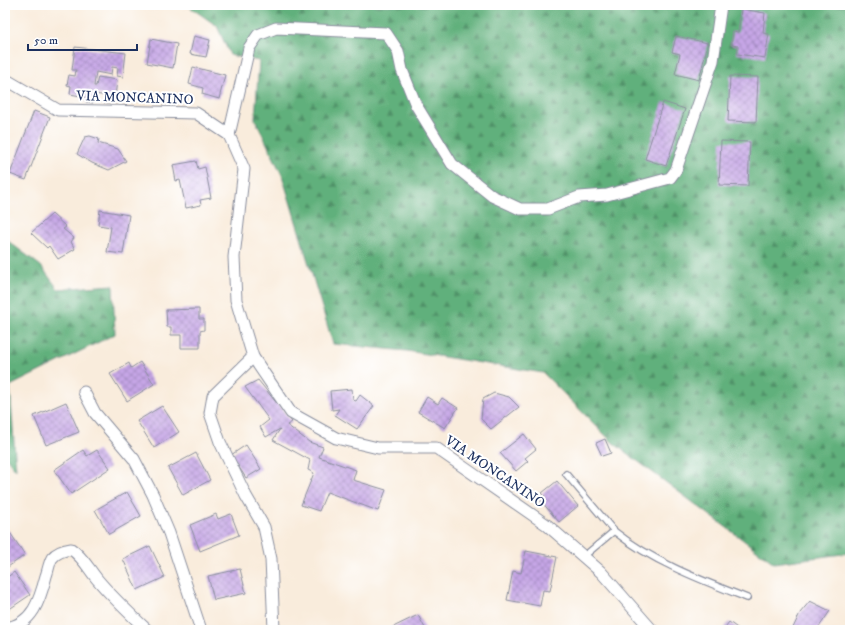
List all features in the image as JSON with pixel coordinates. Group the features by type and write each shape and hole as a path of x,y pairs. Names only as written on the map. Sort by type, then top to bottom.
{"street":[{"path":"229,135 249,48 258,35 276,28 386,33 398,51 402,70 416,104 452,164 492,196 520,209 548,209 579,197 607,195 670,178 676,170 713,61 722,5"},
{"name":"VIA MONCANINO","path":"5,79 58,110 196,114 229,135 244,169 234,257 236,300 253,357 291,413 336,438 378,448 436,448 547,525 601,572 652,630"},
{"path":"253,357 213,396 210,413 220,442 246,496 264,526 271,559 274,630"},
{"path":"84,392 95,412 134,459 153,495 169,533 201,630"},
{"path":"5,628 24,622 32,615 36,607 51,559 60,551 71,549 81,556 97,578 127,612 147,630"}],"lane":[{"path":"566,474 614,531 626,540 683,573 747,598"},
{"path":"583,557 614,531"}],"green space":[{"path":"187,5 850,5 850,553 774,563 612,442 543,373 407,351 333,344 282,175 255,119 259,61 230,55 217,26"},
{"path":"5,235 8,241 41,266 58,289 113,285 115,334 10,386 16,470 5,456"}],"building":[{"path":"741,9 765,13 763,33 769,34 765,58 737,54 738,46 731,45 733,31 738,32"},
{"path":"194,36 210,40 206,57 190,54"},
{"path":"676,36 708,43 699,80 675,74 680,54 672,52"},
{"path":"151,39 177,44 173,68 147,63"},
{"path":"75,47 126,53 123,77 117,76 118,68 112,67 111,75 96,72 94,86 96,86 98,77 117,80 115,97 94,94 93,103 86,102 86,97 70,94 71,86 67,85 69,75 75,76 76,70 72,70"},
{"path":"193,67 225,75 219,99 202,94 203,88 189,84"},
{"path":"730,76 758,77 756,122 728,121"},
{"path":"663,102 685,109 666,166 645,159"},
{"path":"34,111 50,117 26,180 10,174"},
{"path":"90,136 99,139 98,143 118,149 126,161 109,170 92,163 77,154 85,137"},
{"path":"721,141 750,142 748,186 719,185"},
{"path":"196,161 198,169 205,167 211,198 200,200 201,205 186,208 180,180 176,181 173,165"},
{"path":"100,210 129,215 123,254 107,252 111,227 98,225"},
{"path":"52,214 66,227 63,229 74,238 71,242 75,249 58,259 49,246 47,248 31,233"},
{"path":"199,309 199,319 204,319 204,330 200,331 200,348 181,348 181,335 171,335 171,327 167,327 166,310"},
{"path":"140,362 154,384 127,401 110,374 129,363 131,368"},
{"path":"258,380 292,422 287,425 309,442 323,447 319,457 356,470 353,480 386,490 378,511 327,492 319,511 301,505 314,473 308,470 310,460 273,440 280,429 266,437 260,427 269,420 245,387"},
{"path":"352,389 353,400 356,401 360,395 374,406 357,429 335,415 339,409 332,410 330,391"},
{"path":"494,393 509,397 519,407 491,429 481,419 483,399"},
{"path":"427,397 438,404 442,398 458,408 445,428 418,412"},
{"path":"66,402 79,432 46,445 34,416"},
{"path":"162,406 179,432 154,448 137,421"},
{"path":"524,434 536,449 525,458 528,461 516,471 500,453"},
{"path":"605,439 611,453 602,456 596,443"},
{"path":"246,445 261,469 246,478 231,455"},
{"path":"83,450 87,456 97,450 110,468 71,494 54,470"},
{"path":"196,453 210,480 183,495 168,468"},
{"path":"557,481 578,506 559,522 540,500 545,496 542,493"},
{"path":"127,492 141,516 109,534 95,510"},
{"path":"216,514 218,519 231,514 239,535 200,551 190,525"},
{"path":"9,531 25,555 5,569 5,534"},
{"path":"150,546 165,577 137,590 123,559"},
{"path":"526,551 557,557 550,591 543,590 540,606 507,600 513,571 521,573"},
{"path":"240,569 246,593 214,600 208,576"},
{"path":"14,572 30,595 5,612 5,579"},
{"path":"810,601 830,611 817,630 792,630 800,613"},
{"path":"418,615 426,630 387,630"},
{"path":"729,622 740,630 723,630"}]}
